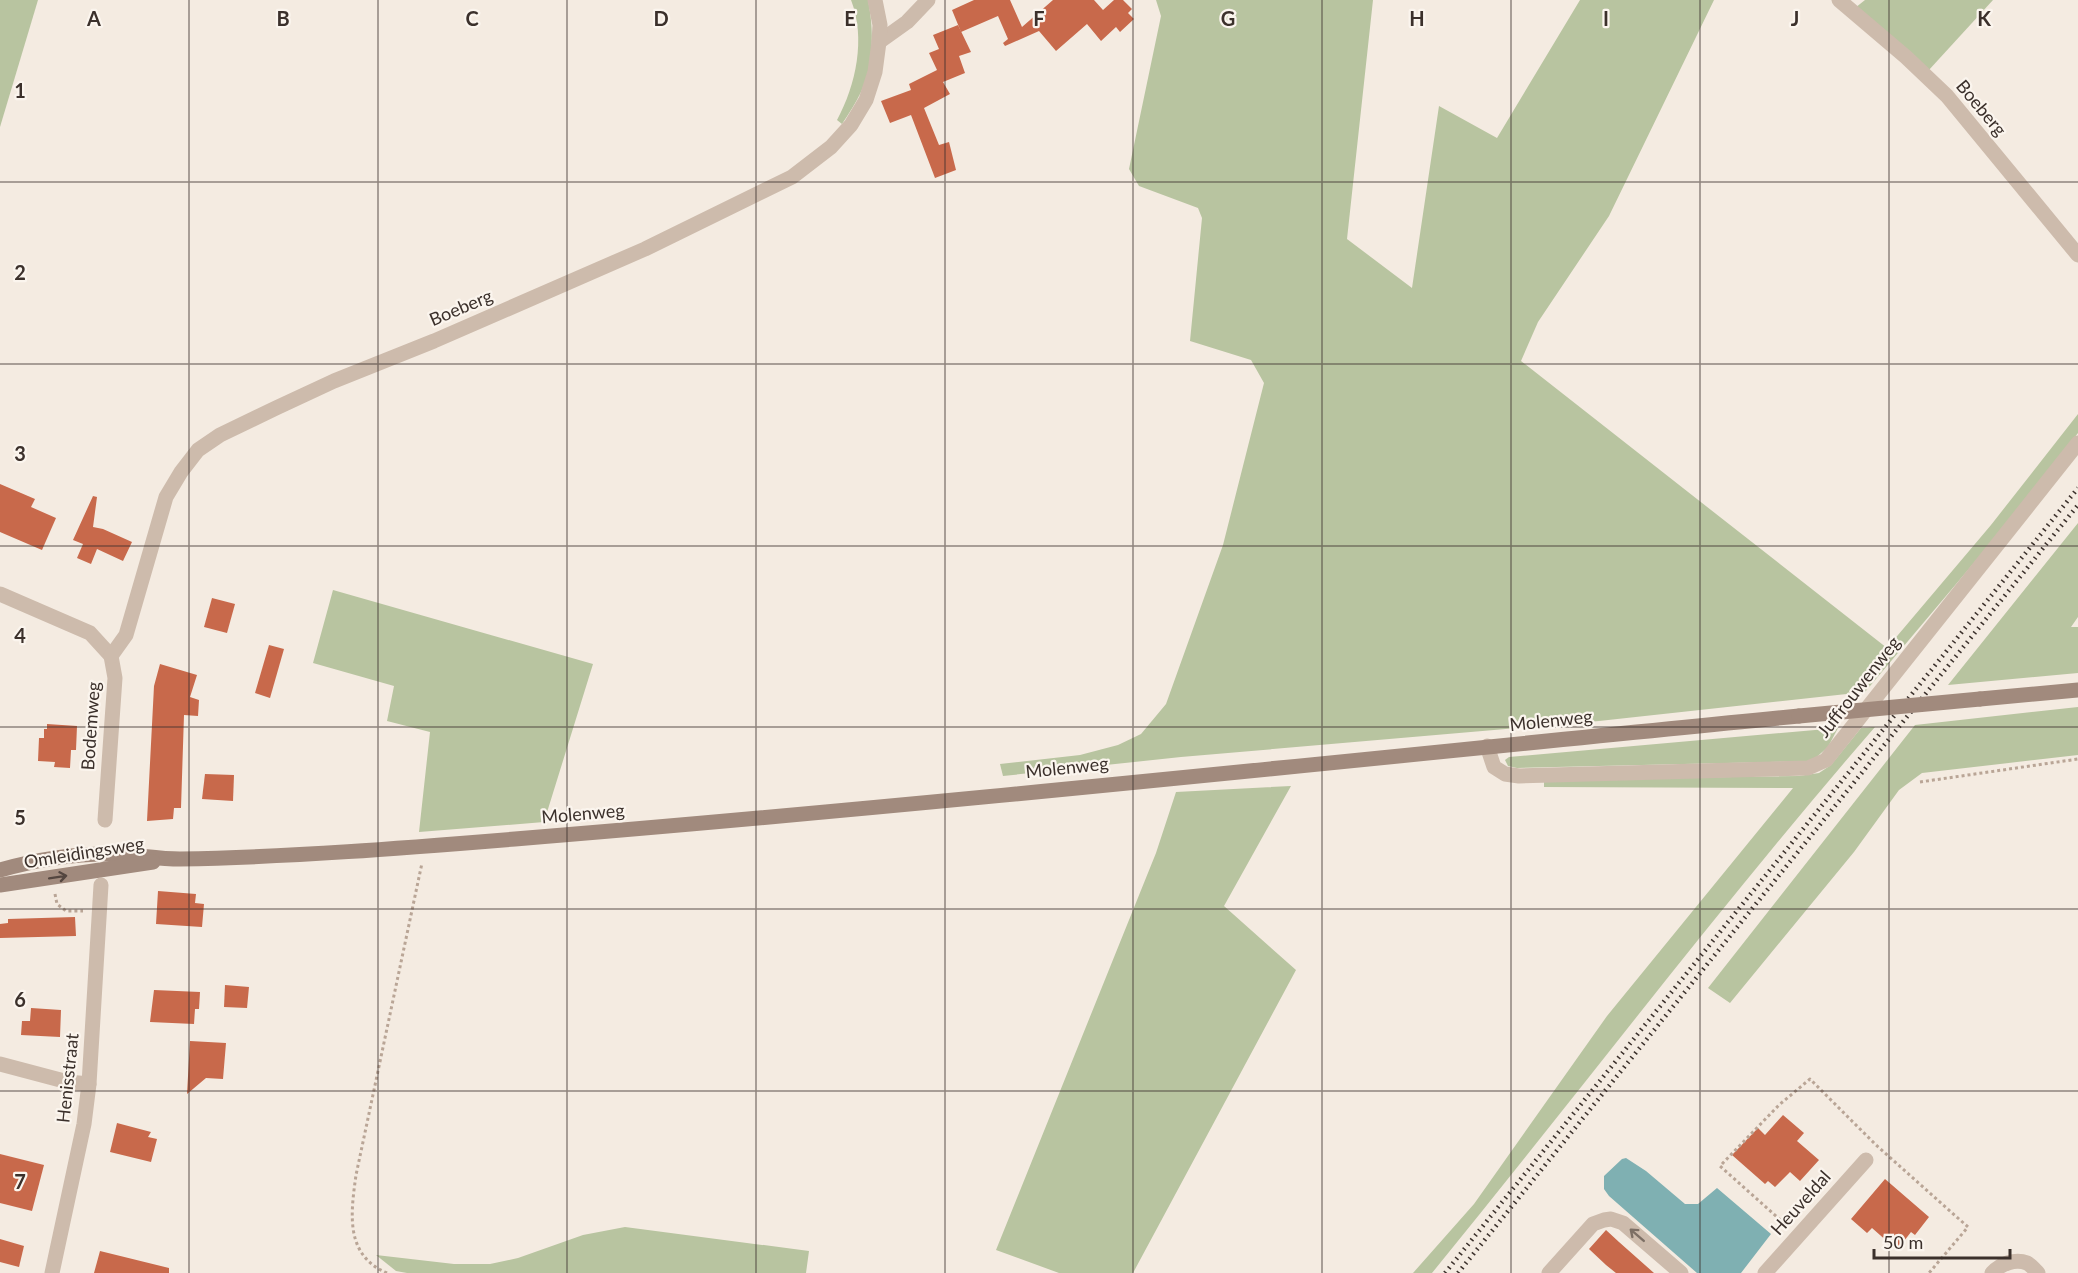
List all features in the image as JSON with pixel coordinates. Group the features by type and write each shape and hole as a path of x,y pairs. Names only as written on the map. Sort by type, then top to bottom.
{"main road":[{"name":"Molenweg","path":"58,857 113,854 173,859 423,847 665,827 2078,690"},
{"name":"Omleidingsweg","path":"0,870 58,857"},
{"name":"Omleidingsweg","path":"0,885 173,859"}],"street":[{"name":"Boeberg","path":"111,656 126,635 166,497 198,450 230,430 334,381 434,341 645,249 792,177 831,147 851,125 866,100 875,72 879,42 880,25 875,0"},
{"path":"879,42 907,21 928,0"},
{"name":"Boeberg","path":"1839,0 1906,57 1947,96 2078,255"},
{"name":"Juffrouwenweg","path":"1487,746 1494,767 1505,774 1519,776 1808,768 1826,760 2078,443"},
{"path":"0,594 90,633 111,656"},
{"name":"Bodemweg","path":"105,820 115,678 111,656"},
{"name":"Henisstraat","path":"52,1273 84,1124 89,1084 101,885"},
{"path":"0,1064 68,1082 89,1084"},
{"name":"Heuveldal","path":"1765,1273 1866,1160"},
{"path":"1549,1273 1593,1224 1611,1219 1623,1223 1681,1273"},
{"path":"1992,1273 1998,1266 2011,1261 2028,1263 2038,1273"}],"path":[{"path":"1920,782 2078,759"},
{"path":"387,1273 363,1255 354,1238 351,1215 356,1175 423,858 423,847"}],"green space":[{"path":"0,0 38,0 0,127"},
{"path":"851,0 868,0 872,47 861,92 842,124 837,120 849,92 857,61 858,30"},
{"path":"1156,0 1373,0 1347,239 1412,288 1439,106 1497,138 1580,0 1714,0 1609,216 1538,322 1521,361 1887,648 1991,525 2078,414 2078,433 2000,532 1865,692 1599,721 1181,757 1003,776 1000,764 1080,755 1118,745 1141,734 1166,704 1223,545 1264,383 1251,360 1190,341 1202,218 1198,208 1139,186 1129,169 1161,16"},
{"path":"1865,0 1993,0 1928,71 1855,8"},
{"path":"2078,523 2078,617 2071,627 2078,627 2078,673 1948,685"},
{"path":"333,590 593,664 544,822 419,832 430,732 387,721 394,686 313,663"},
{"path":"2078,707 2078,755 1922,773 1899,790 1854,852 1730,1003 1708,988 1915,725"},
{"path":"1875,727 1706,930 1432,1273 1413,1273 1474,1204 1607,1016 1793,788 1544,787 1544,780 1799,776 1819,773 1831,765 1861,728"},
{"path":"1838,728 1828,747 1812,761 1517,768 1508,766 1505,760 1509,757"},
{"path":"1291,786 1224,906 1296,970 1133,1273 1059,1273 996,1250 1156,853 1176,792"},
{"path":"625,1227 809,1251 806,1273 407,1273 396,1271 376,1255 454,1264 490,1264 518,1258 583,1235"}],"water":[{"path":"1626,1158 1646,1171 1685,1204 1698,1204 1717,1188 1771,1234 1741,1273 1697,1273 1609,1196 1604,1189 1604,1176"}],"building":[{"path":"974,0 1010,0 1022,27 1053,0 1094,0 1103,10 1114,0 1123,0 1132,9 1128,13 1134,19 1120,32 1116,27 1101,41 1087,24 1056,51 1039,31 1005,46 1003,43 1008,39 998,16 961,32 952,10"},
{"path":"958,25 971,52 959,56 965,73 943,82 950,94 924,108 939,145 949,142 956,170 935,178 911,115 890,123 881,101 911,90 909,84 937,70 929,53 939,49 933,35"},
{"path":"0,484 35,499 31,507 56,518 42,550 0,532"},
{"path":"93,496 97,497 93,527 132,542 123,561 97,549 91,564 77,558 83,544 73,540"},
{"path":"212,598 235,604 227,633 204,627"},
{"path":"269,645 284,649 270,698 255,693"},
{"path":"160,664 197,675 190,697 199,700 198,716 184,715 181,808 174,808 173,819 147,821 154,686"},
{"path":"47,724 77,726 76,750 71,750 70,768 54,767 55,762 38,761 39,738 44,738 44,729 47,729"},
{"path":"205,774 234,775 233,801 202,799"},
{"path":"158,891 196,894 195,903 204,904 202,927 156,924"},
{"path":"75,917 76,936 0,938 0,924 8,923 8,919"},
{"path":"225,985 249,987 247,1008 224,1007"},
{"path":"154,990 200,992 199,1009 195,1009 194,1024 150,1022"},
{"path":"31,1008 61,1010 60,1037 21,1035 22,1021 30,1021"},
{"path":"190,1041 226,1043 223,1079 206,1078 187,1094"},
{"path":"1783,1115 1804,1133 1797,1141 1819,1160 1800,1181 1790,1172 1775,1187 1768,1181 1765,1184 1732,1155 1758,1128 1765,1135"},
{"path":"117,1123 151,1132 148,1137 157,1139 151,1162 110,1152"},
{"path":"0,1154 44,1165 32,1211 0,1203"},
{"path":"1885,1179 1929,1217 1915,1235 1911,1232 1897,1250 1872,1228 1867,1233 1851,1219"},
{"path":"1606,1230 1654,1273 1616,1273 1606,1265 1589,1249"},
{"path":"0,1239 24,1246 19,1267 0,1262"},
{"path":"100,1251 169,1268 169,1273 94,1273"}],"railway":[{"path":"1445,1273 2078,488"},
{"path":"1458,1273 2078,505"}]}
